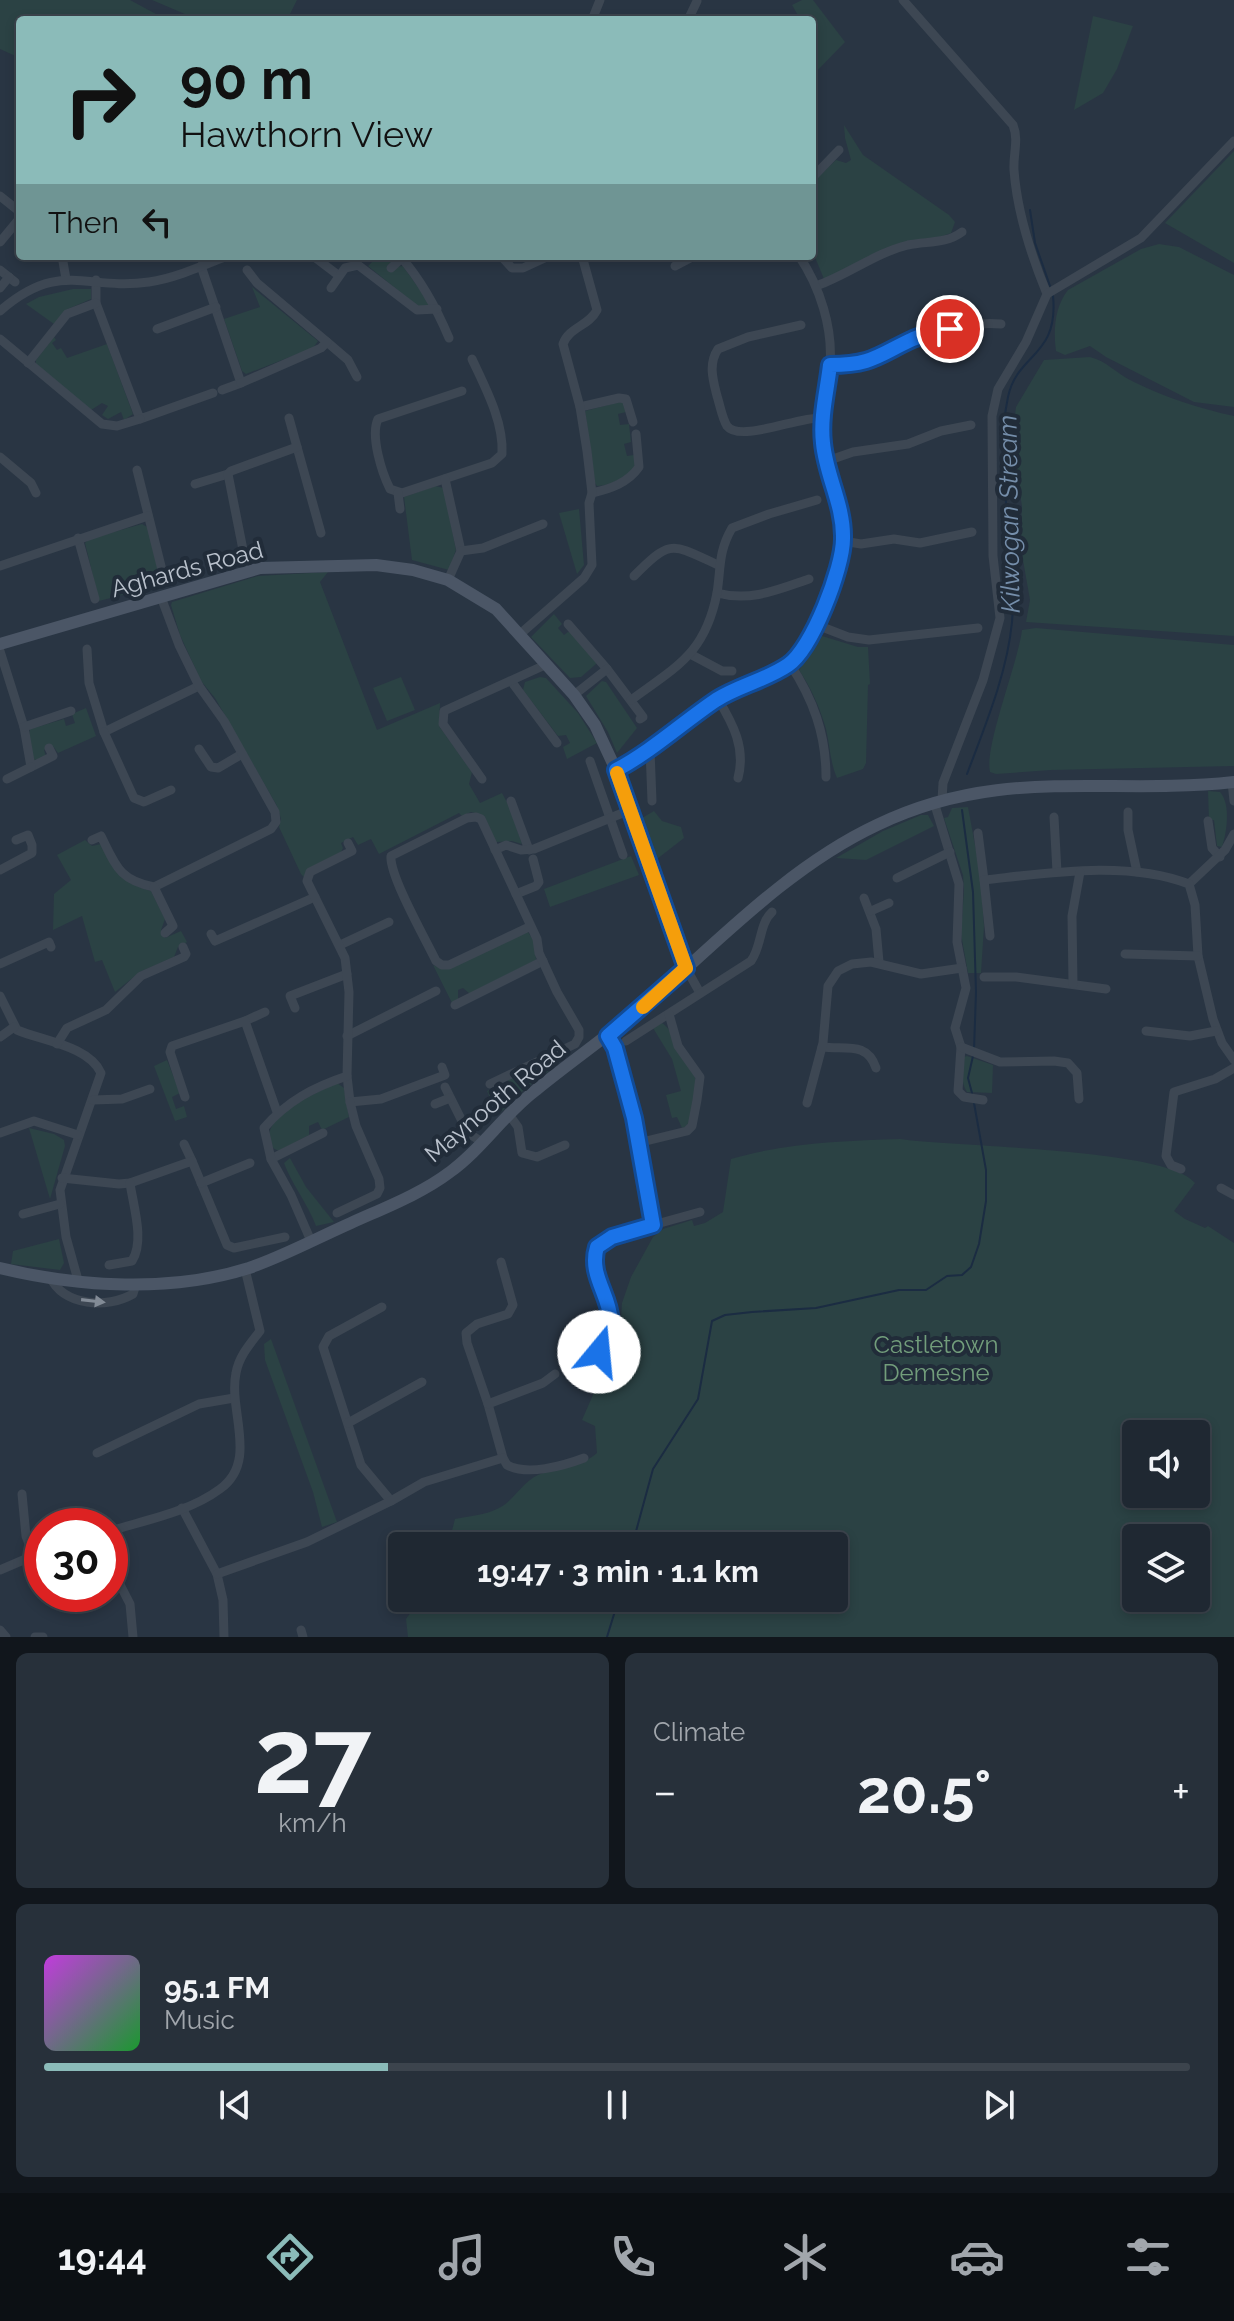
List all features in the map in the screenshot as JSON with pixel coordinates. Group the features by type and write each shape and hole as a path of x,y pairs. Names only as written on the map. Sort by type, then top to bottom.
{"main road":[{"name":"Aghards Road","path":"0,644 247,570 376,565 413,570 448,580 496,609 574,695 595,725 616,770 686,968"},
{"name":"Maynooth Road","path":"0,1268 50,1277 136,1284 190,1281 245,1269 383,1208 447,1175 508,1113 608,1036 779,889 831,851 879,823 938,801 1016,786 1233,782"}],"street":[{"path":"903,0 1013,125 1016,139 1014,172 1028,244 1051,291"},
{"path":"976,1100 962,1096 957,1087 966,1050 955,1028 966,993 957,942 959,884 938,801 983,680 1000,618 993,556 992,416 995,396 1051,291 1141,238 1234,141"},
{"path":"816,174 839,150"},
{"path":"0,196 16,211"},
{"path":"0,242 16,220"},
{"path":"816,286 848,274 891,250 949,240 962,232"},
{"path":"63,260 66,279"},
{"path":"0,311 33,288 66,279 150,282 217,260"},
{"path":"318,260 338,275"},
{"path":"391,268 398,260"},
{"path":"404,260 415,272 437,309 449,338"},
{"path":"505,260 512,268 523,268 540,260"},
{"path":"519,635 584,578 592,565 589,503 592,493 580,407 563,344 568,334 592,318 597,310 583,260"},
{"path":"675,266 686,260"},
{"path":"616,770 650,750 718,699 790,664 817,625 832,585 843,541 839,501 823,443 822,418 830,365 827,329 816,286 801,260"},
{"path":"331,288 345,268 358,265 417,310 437,309"},
{"path":"201,266 241,383"},
{"path":"0,270 12,279 0,288"},
{"path":"247,270 257,283 348,360 357,377"},
{"path":"96,280 96,303 140,419"},
{"path":"28,363 67,314 96,303"},
{"path":"157,329 216,307"},
{"path":"830,365 852,365 872,360 917,337 954,328 978,323 1001,324"},
{"path":"801,325 746,338 718,349 712,358 713,380 726,424 734,431 746,433 800,419 822,418"},
{"path":"0,339 102,424 117,426 241,383 321,348 327,342"},
{"path":"398,493 492,463 502,454 497,421 472,359"},
{"path":"400,509 398,493 388,486 375,429 378,419 462,391"},
{"path":"580,407 626,399 633,422"},
{"path":"289,418 321,533"},
{"path":"827,461 853,452 909,444 941,431 971,425"},
{"path":"592,493 610,488 633,475 639,467 636,434"},
{"path":"195,484 297,447"},
{"path":"0,457 31,483 36,493"},
{"path":"0,469 11,465"},
{"path":"137,470 164,578 157,580"},
{"path":"228,474 247,570"},
{"path":"445,479 461,551 448,580"},
{"path":"631,700 692,655 710,623 717,593 718,565 734,526 817,500"},
{"path":"0,566 148,516"},
{"path":"461,551 483,548 543,524"},
{"path":"843,541 861,544 894,539 920,543 972,532"},
{"path":"78,538 95,599"},
{"path":"634,576 658,552 670,547 718,565"},
{"path":"717,593 754,597 809,579"},
{"path":"92,840 101,836 126,878 136,884 154,887 274,826 277,818 224,721 199,686 161,597"},
{"path":"568,624 631,700 643,717 640,719"},
{"path":"817,625 848,637 869,640 978,628"},
{"path":"87,649 89,683 104,732 134,798 144,802 171,790"},
{"path":"0,651 24,727 31,767"},
{"path":"692,655 722,671 732,671"},
{"path":"790,664 807,691 821,727 826,777"},
{"path":"482,779 443,724 442,714 545,665"},
{"path":"574,695 607,669"},
{"path":"511,681 557,743"},
{"path":"104,732 199,686"},
{"path":"718,699 733,725 741,755 738,778"},
{"path":"24,727 71,711"},
{"path":"7,779 53,756 49,748"},
{"path":"199,749 211,767 218,768 242,754"},
{"path":"650,750 652,801"},
{"path":"590,761 623,855"},
{"path":"1233,782 1234,801"},
{"path":"511,801 539,882 516,894"},
{"path":"495,850 506,845 531,854 630,810"},
{"path":"1128,812 1128,830 1137,872"},
{"path":"490,1084 575,1044 579,1030 543,961 531,926 481,819 472,816 392,853 390,859 436,961 442,965 449,965 531,926"},
{"path":"1054,817 1057,872"},
{"path":"1208,821 1212,848 1220,857"},
{"path":"978,833 990,936"},
{"path":"1189,884 1220,857 1234,834"},
{"path":"0,870 32,853 28,835 16,840"},
{"path":"337,1213 377,1194 380,1188 350,1102 347,974 340,945 307,881 310,872 352,851 348,843"},
{"path":"897,878 950,852"},
{"path":"984,880 1057,872 1137,872 1165,875 1189,884"},
{"path":"1073,984 1072,916 1080,872"},
{"path":"1189,884 1195,905 1198,956 1216,1031 1234,1060"},
{"path":"154,887 173,926 165,933"},
{"path":"211,934 215,941 315,897"},
{"path":"864,898 871,911 879,962"},
{"path":"871,911 889,903"},
{"path":"626,1041 751,961 759,949 767,916 772,912"},
{"path":"340,945 389,922"},
{"path":"0,964 49,942 51,947"},
{"path":"57,1044 67,1028 106,1010 141,976 184,957 183,947"},
{"path":"1125,954 1198,956"},
{"path":"461,999 543,961"},
{"path":"807,1103 822,1047 826,997 832,978 838,971 852,964 879,962 921,974 962,968"},
{"path":"686,968 700,993"},
{"path":"295,1008 290,996 347,974"},
{"path":"984,977 1016,977 1106,989"},
{"path":"347,1036 436,991"},
{"path":"0,996 14,1027 97,1062 101,1073 62,1178 60,1204 78,1280"},
{"path":"185,1097 170,1052 172,1046 265,1012"},
{"path":"646,1141 687,1131 692,1126 697,1100 700,1077 678,1046 669,1014"},
{"path":"245,1021 277,1112"},
{"path":"0,1037 14,1027"},
{"path":"1146,1031 1190,1036 1216,1031"},
{"path":"608,1036 615,1048 634,1118 653,1225"},
{"path":"822,1047 865,1051 872,1057 876,1068"},
{"path":"966,1050 1005,1062 1064,1062 1077,1073 1077,1093"},
{"path":"350,1102 381,1099 445,1075 442,1067"},
{"path":"1181,1169 1171,1165 1166,1156 1174,1092 1215,1079 1234,1068"},
{"path":"311,1241 271,1159 264,1128 277,1112 318,1086 347,1076"},
{"path":"502,1079 506,1089"},
{"path":"445,1087 468,1133 482,1142"},
{"path":"93,1100 122,1099 150,1089"},
{"path":"435,1104 450,1098"},
{"path":"508,1113 518,1127 522,1153 537,1157 565,1145"},
{"path":"0,1133 34,1121 78,1135"},
{"path":"271,1159 323,1133"},
{"path":"184,1144 227,1245 234,1248 285,1237"},
{"path":"62,1178 130,1183 192,1161"},
{"path":"201,1183 250,1163"},
{"path":"109,1265 132,1261 136,1254 138,1243 130,1183"},
{"path":"1221,1188 1234,1195"},
{"path":"23,1214 60,1204"},
{"path":"586,1361 599,1352 610,1338 612,1322 596,1263 597,1247 612,1237 700,1212"},
{"path":"501,1262 513,1305 511,1310 466,1333 503,1458 507,1465 521,1469 572,1463 584,1458"},
{"path":"128,1525 182,1508 222,1488 235,1472 241,1443 234,1398 236,1373 240,1357 260,1331 245,1269"},
{"name":"Maynooth Road","path":"50,1277 55,1287 64,1294 90,1302 123,1300 133,1294 136,1284"},
{"path":"382,1307 329,1336 323,1347 361,1465 391,1501"},
{"path":"488,1404 543,1383 555,1374"},
{"path":"348,1423 422,1382"},
{"path":"97,1453 199,1404 234,1398"},
{"path":"217,1574 330,1532 424,1482 503,1458"},
{"path":"22,1494 24,1515"},
{"path":"182,1508 217,1574 223,1600 224,1637"},
{"path":"0,1570 24,1559"},
{"path":"128,1600 133,1637"},
{"path":"0,1630 6,1637"},
{"path":"35,1637 43,1637"}],"green space":[{"path":"0,0 130,0 160,16 16,16 16,56 0,49"},
{"path":"152,0 297,0 289,16 190,16"},
{"path":"802,0 813,0 845,42 816,72 816,16 798,16 792,5"},
{"path":"1093,16 1133,26 1117,69 1103,93 1074,110"},
{"path":"844,125 863,155 955,222 951,233 824,279 816,260 816,179 836,160 846,163 851,160"},
{"path":"1234,151 1234,263 1165,223"},
{"path":"1159,244 1179,247 1234,275 1234,407 1194,402 1090,346 1065,355 1056,351 1056,319 1060,303 1068,290 1141,249"},
{"path":"374,260 393,260 387,267 403,266 429,307 421,309 368,266"},
{"path":"252,287 318,341 313,348 246,374 242,371 224,319 260,307"},
{"path":"73,289 91,289 91,299 68,309 54,324 26,304 39,297"},
{"path":"54,337 56,340 52,343 57,350 61,348 67,358 107,344 133,414 124,420 121,412 108,419 102,415 108,406 102,403 91,410 36,364"},
{"path":"1090,357 1158,393 1234,416 1234,636 1026,622 1030,600 1020,543 1022,506 1015,465 1016,407 1044,360"},
{"path":"624,403 626,412 618,414 620,425 629,424 631,442 624,444 627,456 634,455 637,465 619,480 597,486 585,411"},
{"path":"435,486 444,488 456,550 449,570 412,560 404,497"},
{"path":"579,509 584,565 577,574 559,513"},
{"path":"142,524 147,527 159,570 155,578 157,586 99,601 85,543 89,539"},
{"path":"328,572 320,582 377,730 440,703 439,726 472,772 469,784 480,803 502,793 522,844 496,842 479,814 471,812 462,816 459,813 379,854 371,839 358,845 353,837 341,843 341,852 305,878 301,874 279,827 281,819 277,806 215,698 201,681 180,635 171,605 172,602 258,576"},
{"path":"554,614 562,624 558,628 564,635 573,633 596,661 581,677 570,678 531,637"},
{"path":"1036,628 1234,645 1234,766 990,772 989,760 996,725 1022,630"},
{"path":"822,636 868,647 870,684 866,763 863,769 837,778 821,713 799,670"},
{"path":"401,677 415,710 387,721 373,688"},
{"path":"546,678 578,713 597,743 567,759 563,747 570,743 566,735 558,736 523,690 525,682"},
{"path":"602,681 606,682 637,728 617,753 586,696"},
{"path":"86,708 96,736 58,753 53,746 44,750 46,757 32,758 30,729 64,719 66,726 75,723 72,714"},
{"path":"1208,791 1220,792 1226,804 1222,847 1217,846 1214,820 1209,820"},
{"path":"968,807 980,872 984,926 981,973 968,973 961,934 963,875 944,818 948,817 952,808"},
{"path":"654,811 662,821 681,827 684,838 657,859 642,818"},
{"path":"928,815 934,826 866,860 836,858 883,831"},
{"path":"85,840 92,846 101,844 120,874 132,884 151,891 165,919 161,930 165,938 181,931 187,942 178,947 174,957 140,972 115,992 102,960 95,962 82,916 53,930 54,894 71,880 57,855"},
{"path":"631,856 639,875 550,907 544,889"},
{"path":"528,932 535,943 536,960 470,994 463,988 458,990 458,999 452,1003 433,965 438,967"},
{"path":"662,1023 682,1048 696,1082 693,1110 686,1127 682,1128 677,1117 672,1118 666,1095 681,1091 672,1059 653,1028"},
{"path":"964,1057 993,1065 992,1093 967,1092 962,1075"},
{"path":"167,1060 180,1093 172,1097 176,1109 184,1106 187,1117 175,1121 154,1066"},
{"path":"547,1068 549,1071 498,1115 487,1091 497,1086 504,1093 509,1090 508,1080 514,1077 517,1080"},
{"path":"337,1083 344,1088 349,1117 322,1130 318,1122 309,1126 309,1135 279,1151 270,1144 271,1128 285,1112"},
{"path":"29,1128 54,1134 64,1140 50,1199"},
{"name":"Castletown Demesne","path":"900,1139 1104,1156 1177,1171 1195,1183 1174,1211 1205,1228 1208,1226 1234,1243 1234,1637 408,1637 406,1619 411,1612 848,1612 848,1532 452,1532 455,1519 494,1510 538,1475 575,1465 597,1453 595,1426 582,1420 620,1333 622,1303 631,1277 653,1237 663,1229 692,1220 694,1226 705,1223 723,1212 731,1159 793,1146"},
{"path":"290,1158 306,1187 334,1222 316,1226 284,1163"},
{"path":"59,1239 64,1263 60,1270 11,1264 13,1251"},
{"path":"271,1339 337,1522 322,1527 313,1492 265,1360 264,1344"}],"waterway":[{"path":"1030,210 1035,243 1050,286"},
{"name":"Kilwogan Stream","path":"967,774 1000,680 1012,622 1012,566 1003,453 1008,397 1020,371 1050,331 1053,296"},
{"name":"Kilwogan Stream","path":"962,810 973,892 974,1050"},
{"name":"Kilwogan Stream","path":"972,1093 968,1078 973,1056"},
{"path":"636,1532 653,1469 698,1399 712,1321 725,1315 816,1308 899,1290 926,1290 947,1276 962,1275 971,1267 979,1244 986,1201 986,1170 974,1103"},
{"path":"607,1637 615,1612"}],"slow traffic":[{"path":"617,773 686,968 643,1007"}],"route":[{"path":"599,1352 610,1338 612,1322 596,1263 597,1247 612,1237 653,1225 634,1118 615,1048 608,1036 686,968 616,770 650,750 718,699 790,664 817,625 832,585 843,541 839,501 823,443 822,418 830,365 852,365 872,360 917,337 950,329"}]}
